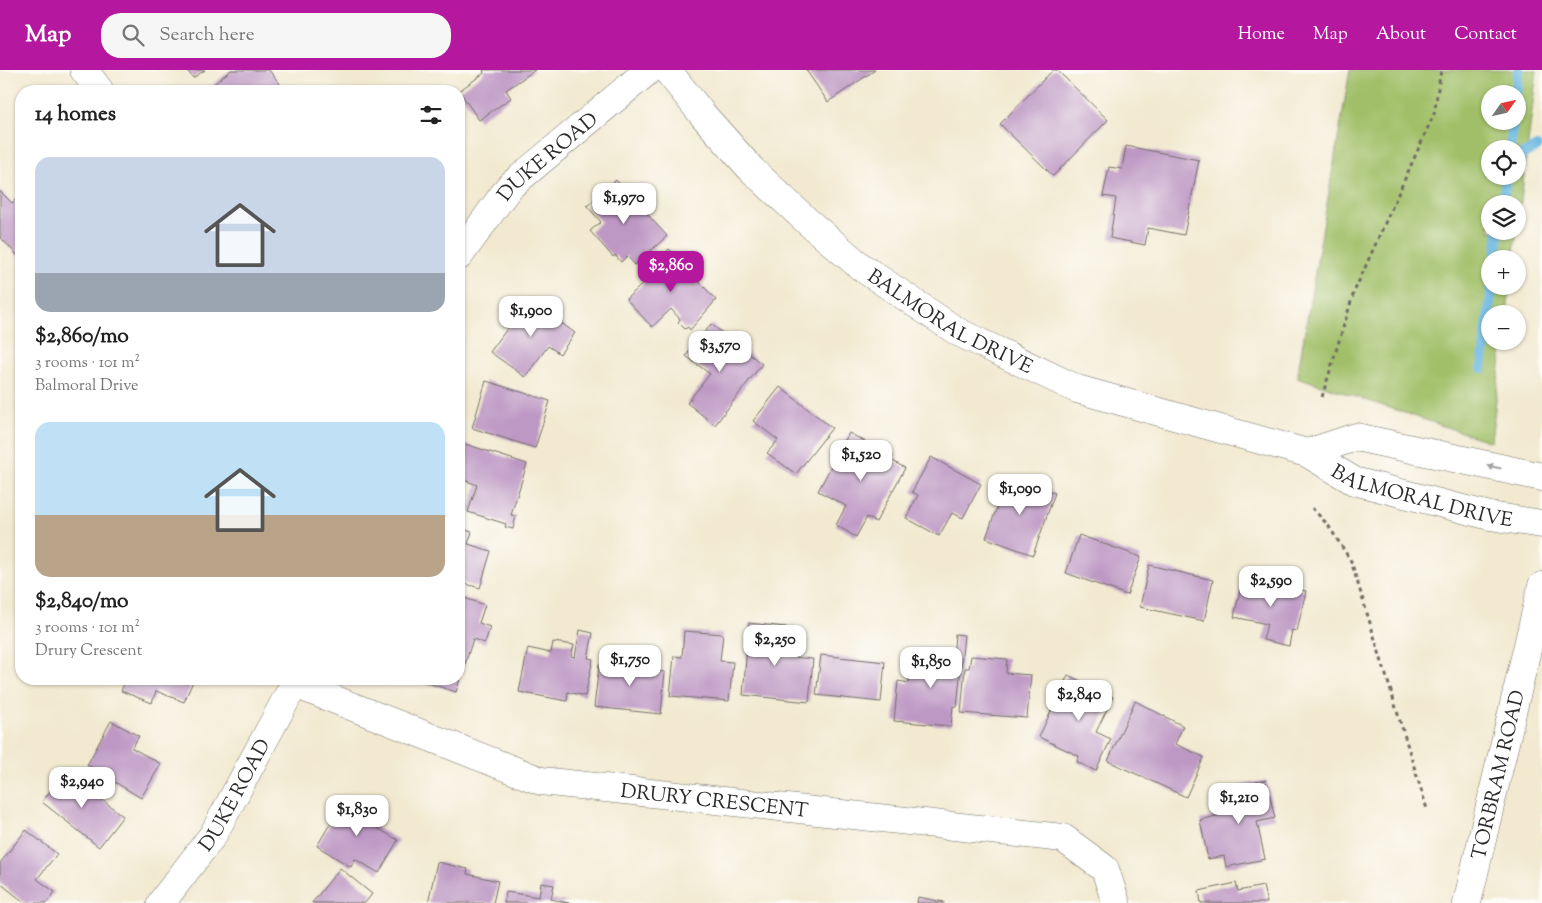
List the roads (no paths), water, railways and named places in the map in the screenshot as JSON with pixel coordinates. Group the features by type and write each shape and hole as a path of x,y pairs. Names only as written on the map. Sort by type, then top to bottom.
{"street":[{"path":"84,70 95,85"},
{"name":"DUKE ROAD","path":"465,248 509,186 649,70"},
{"name":"BALMORAL DRIVE","path":"668,70 703,115 751,168 808,222 862,267 958,332 1077,389 1307,453 1354,481 1490,516 1542,524"},
{"name":"BALMORAL DRIVE","path":"1307,453 1356,437 1542,477"},
{"name":"TORBRAM ROAD","path":"1467,903 1542,586"},
{"name":"DUKE ROAD","path":"161,903 213,836 294,685"},
{"name":"DRURY CRESCENT","path":"306,685 542,781 1063,838 1105,869 1116,903"}],"waterway":[{"path":"1517,85 1518,70"},
{"path":"1511,140 1512,130"},
{"path":"1526,153 1537,147"},
{"path":"1504,195 1505,185"},
{"path":"1497,250 1498,240"},
{"path":"1482,368 1491,295"}]}
